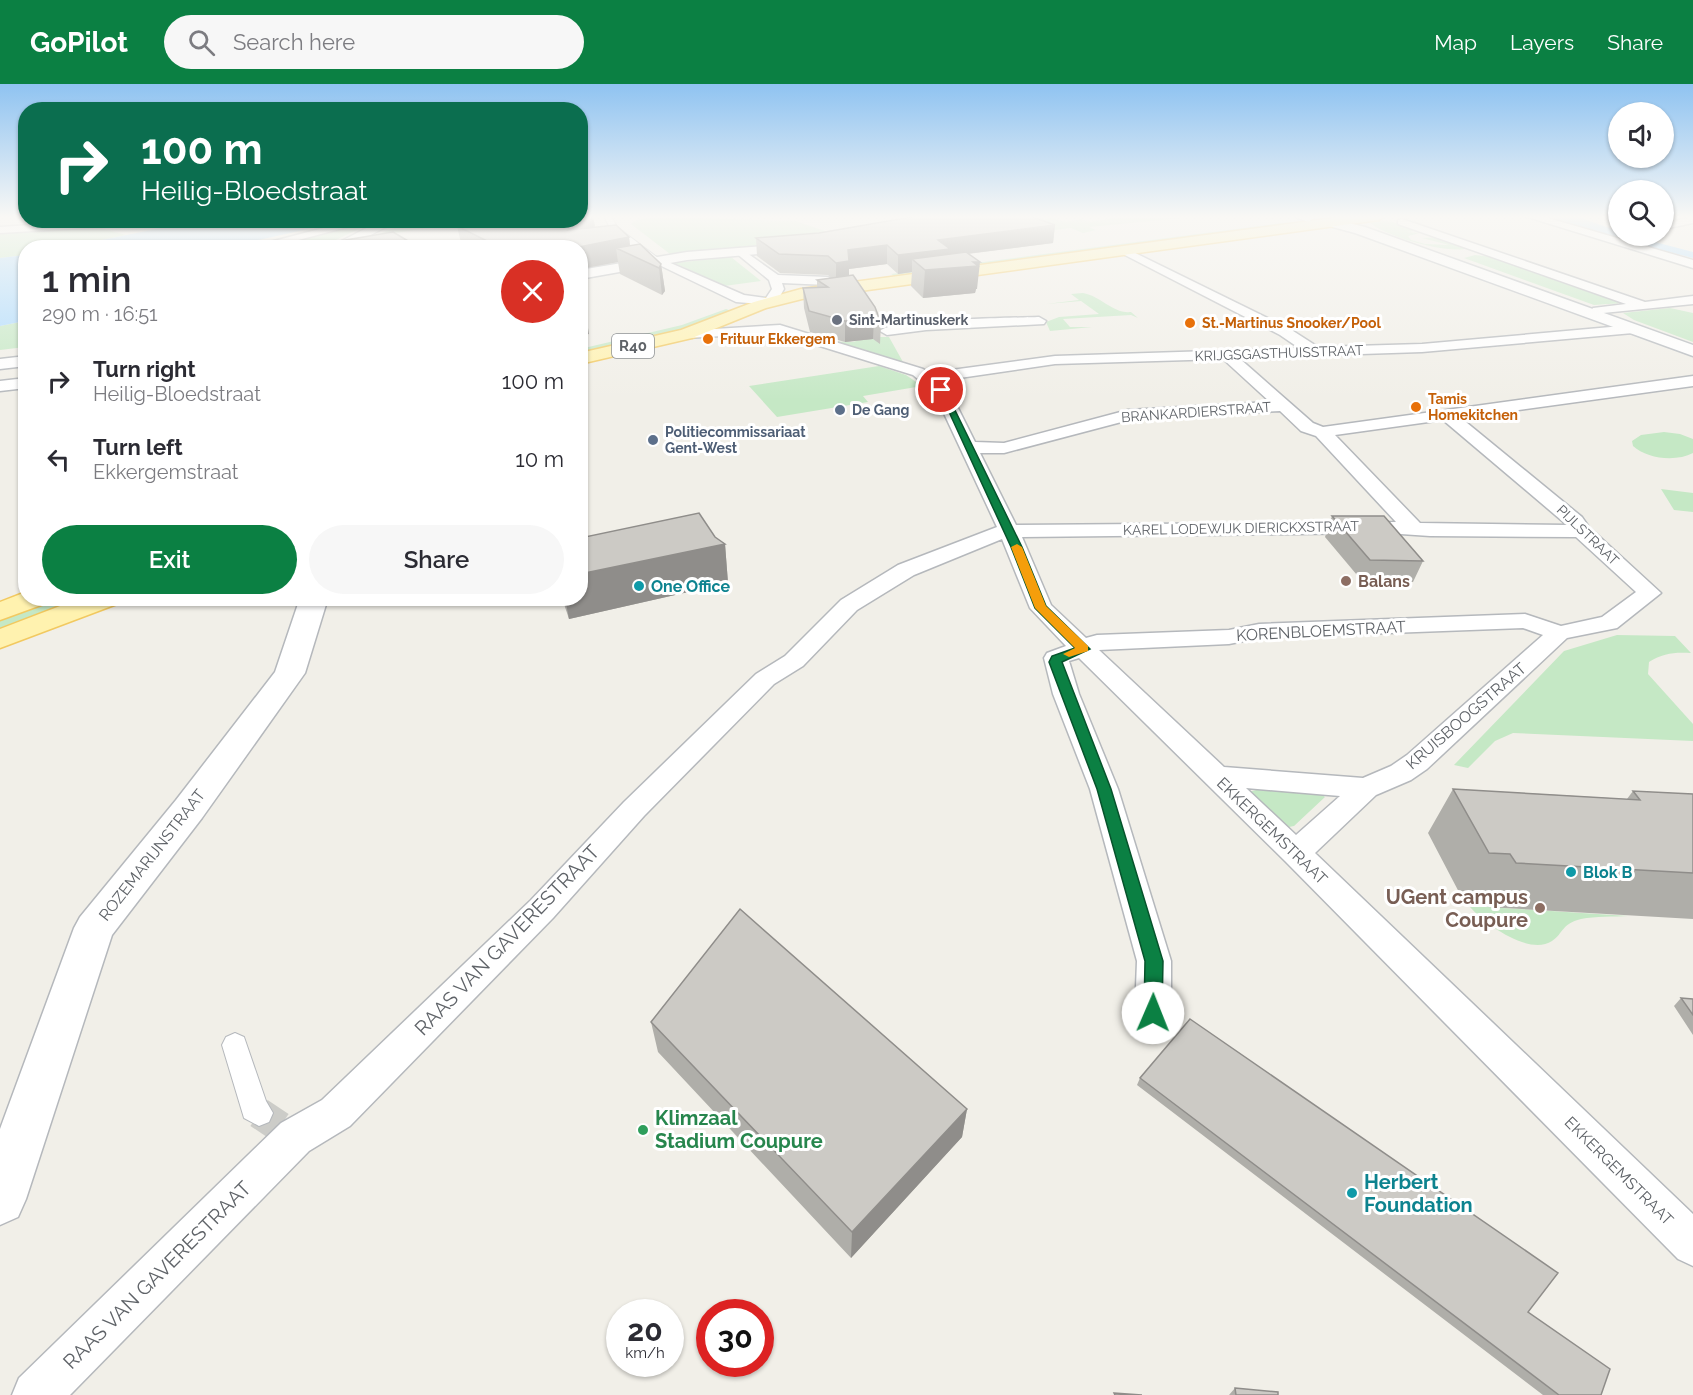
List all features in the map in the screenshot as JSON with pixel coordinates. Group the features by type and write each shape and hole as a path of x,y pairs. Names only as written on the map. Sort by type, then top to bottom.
{"main road":[{"name":"R40","path":"588,345 689,321 741,299 774,290 828,281 860,286 917,277"},
{"name":"R40","path":"588,357 686,334 774,290 860,286 925,277"},
{"path":"1493,277 1689,346"},
{"path":"1501,277 1550,294 1633,329 1639,328 1689,346"},
{"path":"1510,284 1550,294"},
{"path":"0,362 18,360"},
{"path":"0,612 18,605"},
{"path":"0,639 86,606"},
{"name":"ROZEMARIJNSTRAAT","path":"0,1199 10,1143 94,928 189,809 290,674 311,606"}],"street":[{"path":"693,277 741,299"},
{"path":"763,277 774,290 780,329"},
{"path":"1178,277 1285,332 1316,352"},
{"path":"1563,277 1645,306"},
{"path":"1593,312 1689,302"},
{"name":"EKKERGEMSTRAAT","path":"1039,321 983,319 926,326 884,327 922,375 941,390 1009,531 1041,608 1296,853 1693,1244"},
{"path":"686,334 780,329 922,375"},
{"name":"KRIJGSGASTHUISSTRAAT","path":"922,375 1055,360 1316,352 1473,344 1633,329"},
{"path":"1227,355 1307,427 1322,432 1693,381"},
{"path":"0,386 18,384"},
{"name":"BRANKARDIERSTRAAT","path":"970,447 1004,448 1128,415 1283,406"},
{"name":"PIJLSTRAAT","path":"1446,414 1575,521 1581,531 1650,593 1609,623 1559,633"},
{"path":"1322,432 1413,528"},
{"name":"KAREL LODEWIJK DIERICKXSTRAAT","path":"1009,531 1413,528 1581,531"},
{"name":"RAAS VAN GAVERESTRAAT","path":"36,1395 278,1126 336,1113 542,909 650,793 765,679 794,661 849,605 906,570 995,534 1009,531"},
{"name":"KORENBLOEMSTRAAT","path":"1153,1013 1154,961 1104,789 1056,658 1098,642 1229,637 1259,632 1525,621 1559,633"},
{"name":"KRUISBOOGSTRAAT","path":"1296,853 1366,788 1401,773 1417,762 1559,633"},
{"name":"KRUISBOOGSTRAAT","path":"1214,776 1366,788"},
{"path":"235,1045 254,1109 278,1126"}],"green space":[{"path":"705,277 756,277 761,281 724,286"},
{"path":"1517,277 1551,277 1624,303 1594,305"},
{"path":"1083,293 1118,310 1131,312 1138,318 1131,315 1063,319 1070,327 1092,327 1050,331 1046,322 1059,317 1099,314 1081,301 1046,304 1079,300 1071,294"},
{"path":"1670,308 1693,313 1693,342 1634,320 1623,313"},
{"path":"726,309 735,312 673,334 588,353 588,347 682,325"},
{"path":"18,322 18,348 0,350 0,326"},
{"path":"875,337 889,337 903,362 824,341 852,342"},
{"path":"879,366 906,375 922,386 863,396 868,402 777,417 749,386"},
{"path":"1664,432 1680,434 1693,439 1693,453 1678,458 1662,458 1646,454 1633,446 1632,441 1641,435"},
{"path":"1661,489 1693,493 1693,512 1674,510"},
{"path":"29,606 69,606 0,632 0,617"},
{"path":"1617,635 1675,636 1691,653 1669,654 1654,659 1649,662 1648,674 1693,724 1693,741 1513,733 1495,741 1468,768 1454,765 1564,651"},
{"path":"1256,790 1319,793 1325,797 1294,826 1289,827 1249,792"},
{"path":"1470,907 1628,916 1575,921 1566,926 1552,941 1542,945 1508,936 1486,922"}],"water":[{"path":"0,277 18,277 18,322 0,326"}],"building":[{"path":"854,277 875,307 881,323 874,318 845,321 809,311 803,288 828,287 817,280"},
{"path":"699,513 715,537 725,544 588,572 588,536"},
{"path":"1332,516 1384,516 1423,561 1370,560"},
{"path":"1453,789 1640,800 1633,791 1693,794 1693,873 1516,863 1510,854 1489,853"},
{"path":"740,909 967,1109 852,1232 651,1022"},
{"path":"1681,998 1693,999 1693,1015"},
{"name":"Herbert Foundation","path":"1190,1019 1558,1273 1528,1312 1610,1369 1601,1395 1559,1395 1140,1078"},
{"path":"1235,1388 1278,1392 1278,1395 1236,1395"},
{"path":"1114,1393 1142,1395 1115,1395"}],"tunnel":[{"path":"259,1113 280,1127"}],"slow traffic":[{"path":"1017,547 1041,608 1084,649 1069,654"}],"place":[{"name":"Sint-Martinuskerk","path":"837,320"},
{"name":"St.-Martinus Snooker/Pool","path":"1190,323"},
{"name":"Frituur Ekkergem","path":"708,339"},
{"name":"Tamis Homekitchen","path":"1416,407"},
{"name":"De Gang","path":"840,410"},
{"name":"Politiecommissariaat Gent-West","path":"653,440"},
{"name":"Balans","path":"1346,581"},
{"name":"One Office","path":"639,586"},
{"name":"Blok B","path":"1571,872"},
{"name":"UGent campus Coupure","path":"1540,908"},
{"name":"Klimzaal Stadium Coupure","path":"643,1130"},
{"name":"Herbert Foundation","path":"1352,1193"}],"route":[{"path":"941,390 1017,547 1041,608 1084,649 1056,658 1056,662 1066,694 1104,789 1154,961 1153,1013"}]}
